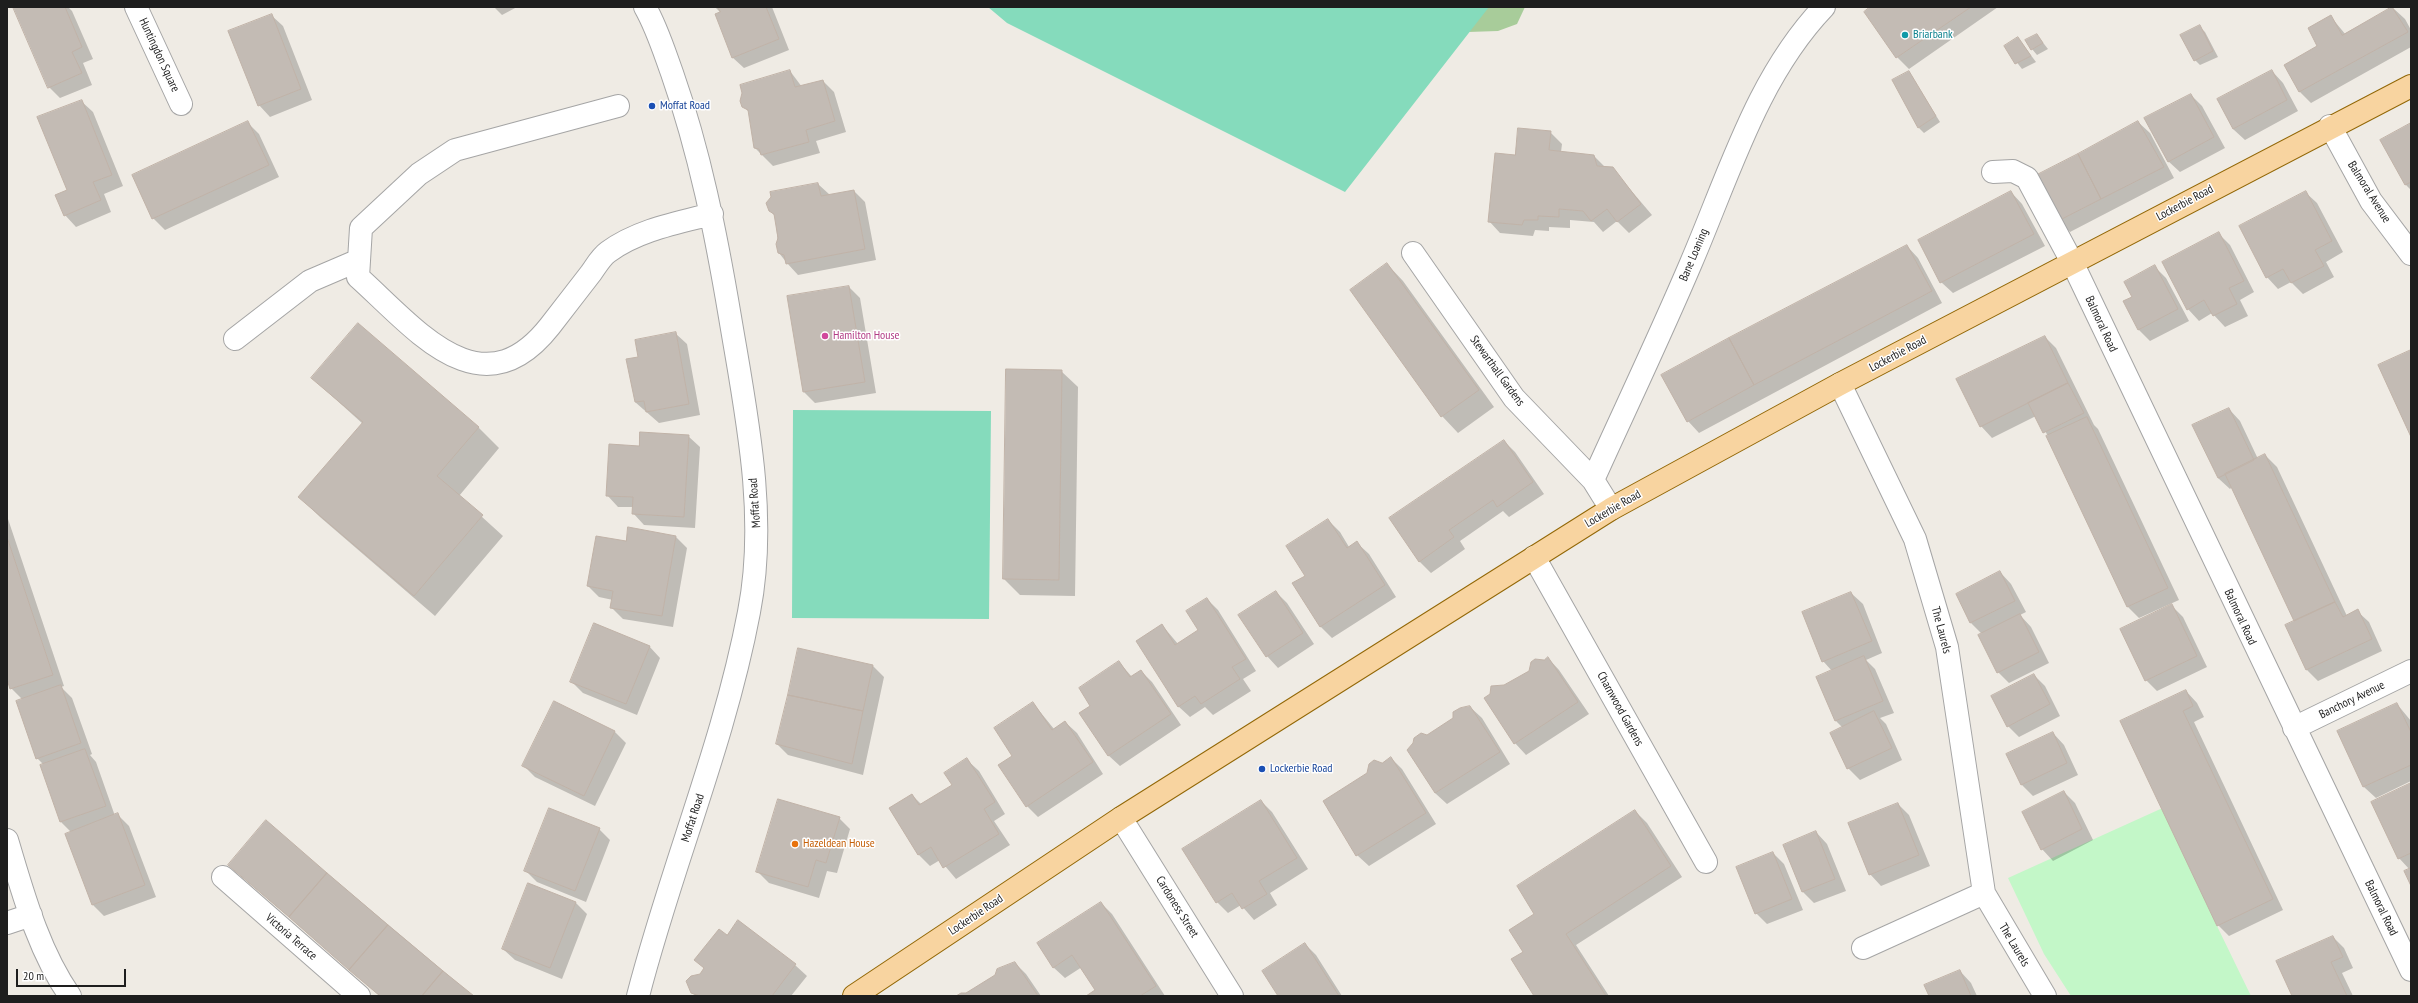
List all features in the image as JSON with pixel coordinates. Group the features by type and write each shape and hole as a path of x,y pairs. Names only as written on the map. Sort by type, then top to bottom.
{"main road":[{"name":"Lockerbie Road","path":"854,996 1121,818 1610,509 1840,384 2330,126 2411,86"}],"street":[{"name":"Huntingdon Square","path":"136,7 181,104"},
{"name":"Moffat Road","path":"638,996 646,965 726,716 750,610 757,529 753,476 737,357 712,214 683,104 655,24 645,7"},
{"name":"Bane Loaning","path":"1593,480 1691,264 1756,107 1792,44 1824,7"},
{"path":"618,106 455,150 418,174 361,228 358,277 441,350 468,362 493,365 512,360 527,351 548,328 606,253 627,239 655,229 712,214"},
{"name":"Balmoral Avenue","path":"2330,126 2371,201 2411,254"},
{"name":"Balmoral Road","path":"1994,172 2013,171 2027,178 2072,262 2411,970"},
{"name":"Stewarthall Gardens","path":"1413,253 1514,398 1593,480"},
{"path":"235,339 310,281 359,260"},
{"name":"The Laurels","path":"1840,384 1915,540 1947,646 1984,894 2045,996"},
{"path":"1593,480 1610,509"},
{"name":"Charnwood Gardens","path":"1534,557 1706,862"},
{"name":"Banchory Avenue","path":"2294,728 2411,672"},
{"name":"Cardoness Street","path":"1121,818 1232,996"},
{"path":"7,840 31,915 62,985 70,996"},
{"name":"Victoria Terrace","path":"223,877 359,996"},
{"path":"1863,948 1984,894"},
{"path":"7,923 31,915"}],"green space":[{"path":"988,7 1489,7 1345,192 1007,23"},
{"path":"1457,7 1525,7 1517,24 1498,31 1468,32"},
{"path":"793,410 991,411 989,619 792,618"},
{"path":"2167,806 2217,926 2251,996 2071,996 2044,954 2008,878"}],"building":[{"path":"13,7 65,7 82,47 72,52 82,73 48,88"},
{"path":"718,7 766,7 779,39 732,58 715,14 720,12"},
{"name":"Briarbank","path":"1870,7 1971,7 1896,58 1864,12"},
{"path":"2392,7 2408,32 2299,92 2284,65 2317,46 2308,28 2331,15 2342,35"},
{"path":"272,14 301,89 258,106 228,31"},
{"path":"2200,25 2213,51 2194,61 2180,35"},
{"path":"2037,34 2043,43 2031,50 2025,40"},
{"path":"2018,37 2031,56 2015,64 2004,46"},
{"path":"790,70 795,87 823,80 835,121 806,130 809,142 761,155 759,149 754,148 748,110 742,107 740,101 742,93 740,85"},
{"path":"2272,70 2287,100 2233,129 2217,99"},
{"path":"1909,71 1936,116 1918,128 1892,80"},
{"path":"2191,94 2214,137 2168,162 2144,118"},
{"path":"82,100 112,175 93,182 101,200 64,216 55,195 67,190 37,117"},
{"path":"248,121 269,165 152,219 132,175"},
{"path":"2138,121 2164,167 2101,199 2078,154"},
{"path":"2411,123 2411,182 2405,185 2380,140"},
{"path":"1518,128 1551,131 1549,150 1594,155 1597,166 1613,167 1641,204 1617,222 1607,209 1591,221 1583,211 1559,209 1559,217 1538,216 1538,220 1524,220 1522,225 1488,222 1495,153 1515,155"},
{"path":"2078,154 2101,199 2058,221 2035,176"},
{"path":"818,183 821,196 854,190 865,249 786,264 784,255 778,253 776,244 778,238 774,214 769,211 766,203 771,197 770,192"},
{"path":"2011,191 2034,234 1940,283 1918,240"},
{"path":"2306,191 2332,241 2315,250 2324,266 2291,283 2283,269 2266,278 2239,226"},
{"path":"2219,232 2244,281 2229,288 2237,304 2213,316 2204,300 2187,310 2162,262"},
{"path":"1907,245 1932,291 1754,385 1729,338"},
{"path":"1387,263 1479,390 1441,417 1350,290"},
{"path":"2155,265 2178,309 2138,330 2123,301 2132,297 2124,282"},
{"path":"849,286 865,382 803,392 787,296"},
{"path":"358,323 479,427 437,476 483,515 414,596 298,497 363,422 311,378"},
{"path":"676,332 689,404 646,412 644,401 635,402 626,359 638,357 635,340"},
{"path":"2045,336 2068,383 1980,427 1956,379"},
{"path":"1729,338 1754,385 1687,422 1661,375"},
{"path":"2411,350 2411,437 2378,365"},
{"path":"1006,369 1062,370 1059,580 1003,579"},
{"path":"2068,383 2084,413 2043,433 2028,403"},
{"path":"2229,408 2254,460 2218,478 2192,425"},
{"path":"2087,417 2168,588 2127,607 2046,436"},
{"path":"640,432 689,435 684,517 632,514 633,497 606,496 609,444 639,446"},
{"path":"1504,440 1533,482 1497,507 1493,500 1449,530 1454,537 1419,562 1389,518"},
{"path":"2265,454 2335,602 2294,621 2225,474"},
{"path":"1328,519 1347,548 1357,541 1385,585 1320,627 1292,583 1305,576 1286,546"},
{"path":"628,527 676,536 662,616 610,608 613,591 587,586 596,536 626,541"},
{"path":"7,537 53,675 10,689 7,679"},
{"path":"2000,571 2015,601 1970,623 1956,594"},
{"path":"1276,591 1303,633 1266,657 1238,615"},
{"path":"1851,592 1872,641 1822,662 1802,612"},
{"path":"1207,598 1246,659 1232,667 1240,679 1201,704 1195,696 1178,707 1136,641 1162,624 1175,645 1198,630 1186,611"},
{"path":"2335,602 2343,617 2358,609 2372,639 2306,670 2285,625"},
{"path":"2172,604 2197,656 2145,681 2120,629"},
{"path":"2020,614 2039,652 1997,673 1978,635"},
{"path":"594,623 650,646 626,704 570,682"},
{"path":"798,648 873,665 863,711 788,695"},
{"path":"1864,656 1883,701 1835,721 1816,677"},
{"path":"1548,657 1578,702 1514,744 1484,698 1490,694 1491,686 1504,685 1529,671 1531,662 1535,659 1544,660"},
{"path":"1119,661 1130,677 1141,670 1171,714 1108,756 1079,713 1090,706 1079,688"},
{"path":"2034,674 2050,704 2007,727 1991,696"},
{"path":"61,685 81,743 36,759 16,701"},
{"path":"2186,690 2193,706 2183,711 2273,899 2217,926 2120,721"},
{"path":"788,695 863,711 852,764 776,744"},
{"path":"554,701 615,731 584,796 522,766"},
{"path":"1033,702 1052,730 1065,721 1093,762 1026,807 998,765 1012,756 994,728"},
{"path":"2397,703 2411,732 2411,765 2363,787 2337,731"},
{"path":"1470,706 1500,752 1435,793 1407,750 1413,743 1414,738 1421,733 1427,735 1453,718 1453,712 1460,708"},
{"path":"1874,711 1892,748 1847,769 1830,733"},
{"path":"2053,732 2067,763 2021,785 2006,754"},
{"path":"85,749 106,806 60,822 40,765"},
{"path":"1391,757 1426,813 1356,856 1323,801 1367,773 1369,764 1374,760 1382,763"},
{"path":"967,758 995,802 984,809 999,834 943,868 931,847 918,855 889,808 912,794 919,805 952,785 944,773"},
{"path":"2411,783 2411,853 2398,859 2371,802"},
{"path":"2064,791 2082,829 2041,850 2022,812"},
{"path":"778,799 840,817 826,863 816,860 808,887 756,872"},
{"path":"1261,800 1297,858 1259,881 1267,894 1242,909 1232,893 1216,903 1182,849"},
{"path":"1898,803 1919,855 1869,875 1848,823"},
{"path":"549,808 600,828 575,891 524,871"},
{"path":"1635,810 1671,866 1566,934 1606,996 1534,996 1511,959 1523,952 1509,930 1534,914 1517,886"},
{"path":"118,813 145,885 92,905 65,834"},
{"path":"266,820 327,873 289,917 228,865"},
{"path":"1816,831 1835,879 1802,892 1783,845"},
{"path":"1773,852 1792,899 1755,914 1736,867"},
{"path":"2411,868 2411,886 2404,871"},
{"path":"327,873 388,925 349,970 289,917"},
{"path":"528,883 576,902 550,968 502,949"},
{"path":"1101,902 1156,986 1140,996 1086,996 1095,990 1072,955 1053,968 1037,943"},
{"path":"738,920 796,964 772,996 700,996 691,993 686,981 691,976 700,974 704,968 694,960 719,929 727,935"},
{"path":"388,925 443,971 422,996 380,996 349,970"},
{"path":"2333,936 2343,957 2331,962 2347,996 2292,996 2276,961"},
{"path":"1305,943 1339,996 1278,996 1262,971"},
{"path":"1015,962 1038,996 956,996 961,993 966,993 995,975 997,969"},
{"path":"1960,970 1971,996 1929,996 1924,985"},
{"path":"443,971 474,996 422,996"}],"place":[{"name":"Briarbank","path":"1905,35"},
{"name":"Moffat Road","path":"652,106"},
{"name":"Hamilton House","path":"825,336"},
{"name":"Lockerbie Road","path":"1262,769"},
{"name":"Hazeldean House","path":"795,844"}]}
